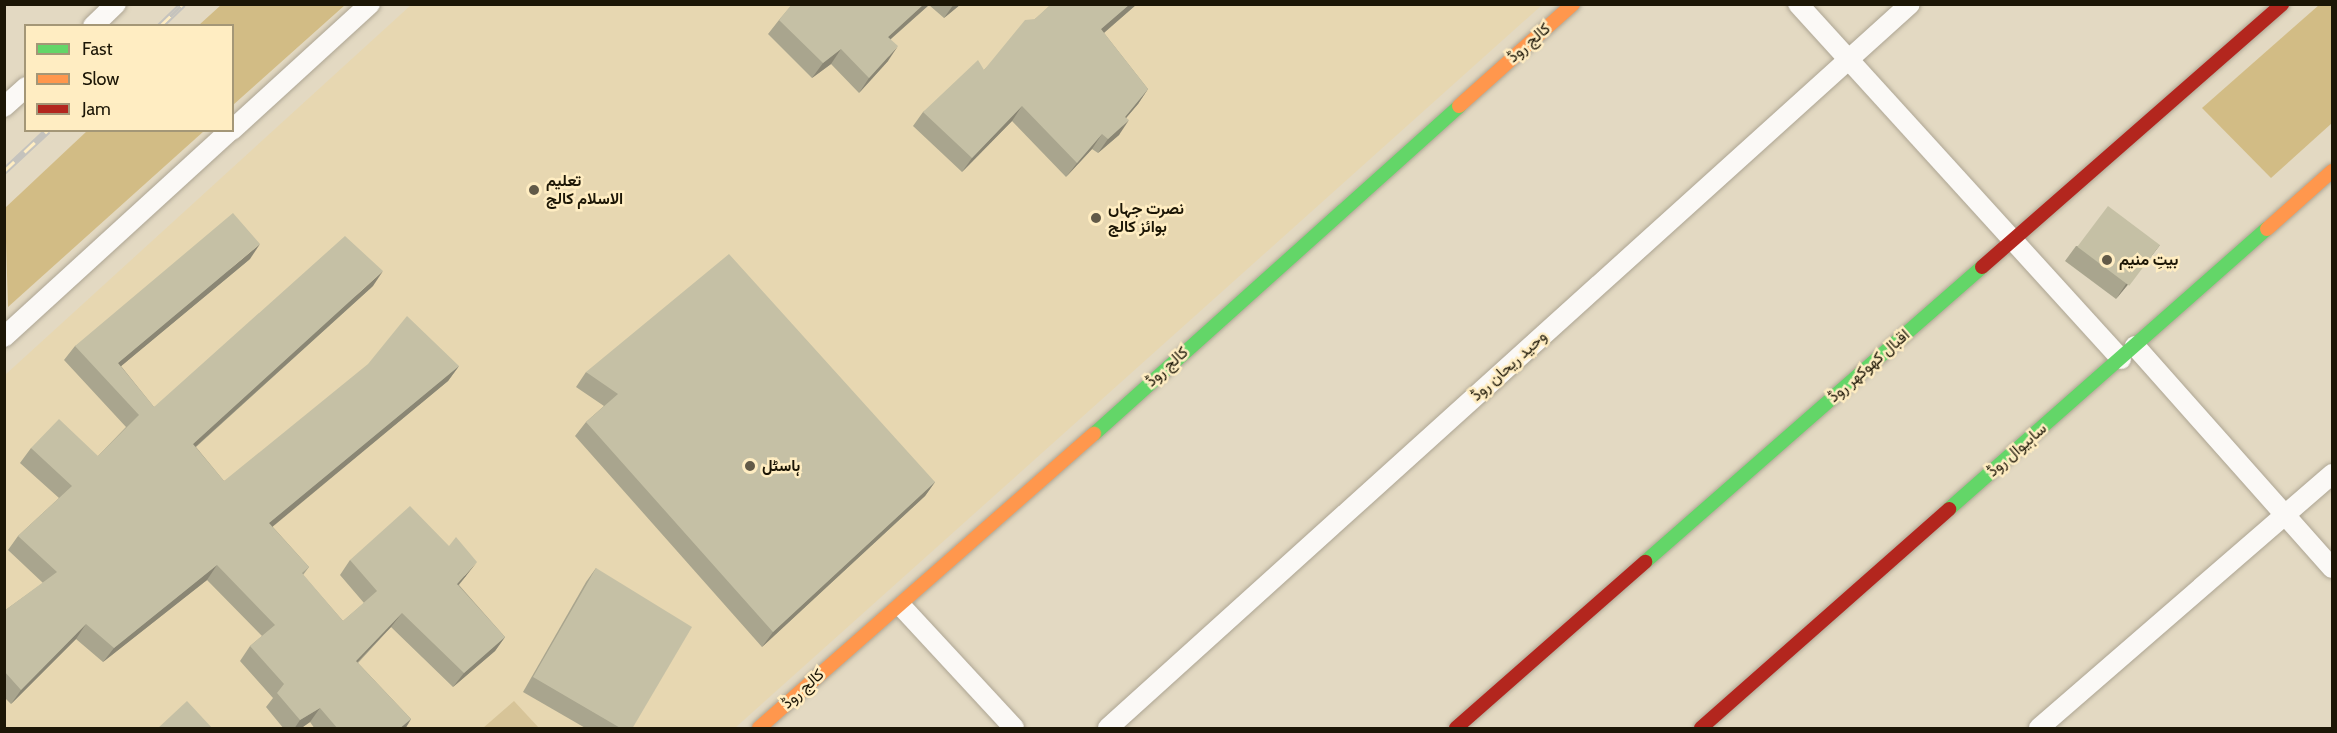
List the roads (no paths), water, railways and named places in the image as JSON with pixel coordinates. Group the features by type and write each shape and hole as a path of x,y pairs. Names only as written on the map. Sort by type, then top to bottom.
{"main road":[{"name":"کالج روڈ","path":"759,729 902,607 1574,4"},
{"name":"اقبال کھوکھر روڈ","path":"1456,729 2282,4"},
{"name":"ساہیوال روڈ","path":"1701,729 2332,171"}],"street":[{"path":"95,24 116,4"},
{"path":"234,128 370,4"},
{"path":"1798,4 1846,61 2012,240 2128,352 2332,568"},
{"name":"وحید ریحان روڈ","path":"1108,729 1910,4"},
{"path":"4,107 24,89"},
{"path":"4,337 230,132"},
{"path":"2039,729 2332,474"},
{"path":"902,607 1014,729"}],"railway":[{"path":"162,24 183,4"},
{"path":"4,171 46,132"}],"place":[{"name":"تعلیم الاسلام کالج","path":"534,190"},
{"name":"نصرت جہاں بوائز کالج","path":"1096,218"},
{"name":"بیتِ منیم","path":"2107,260"},
{"name":"ہاسٹل","path":"750,466"}]}
